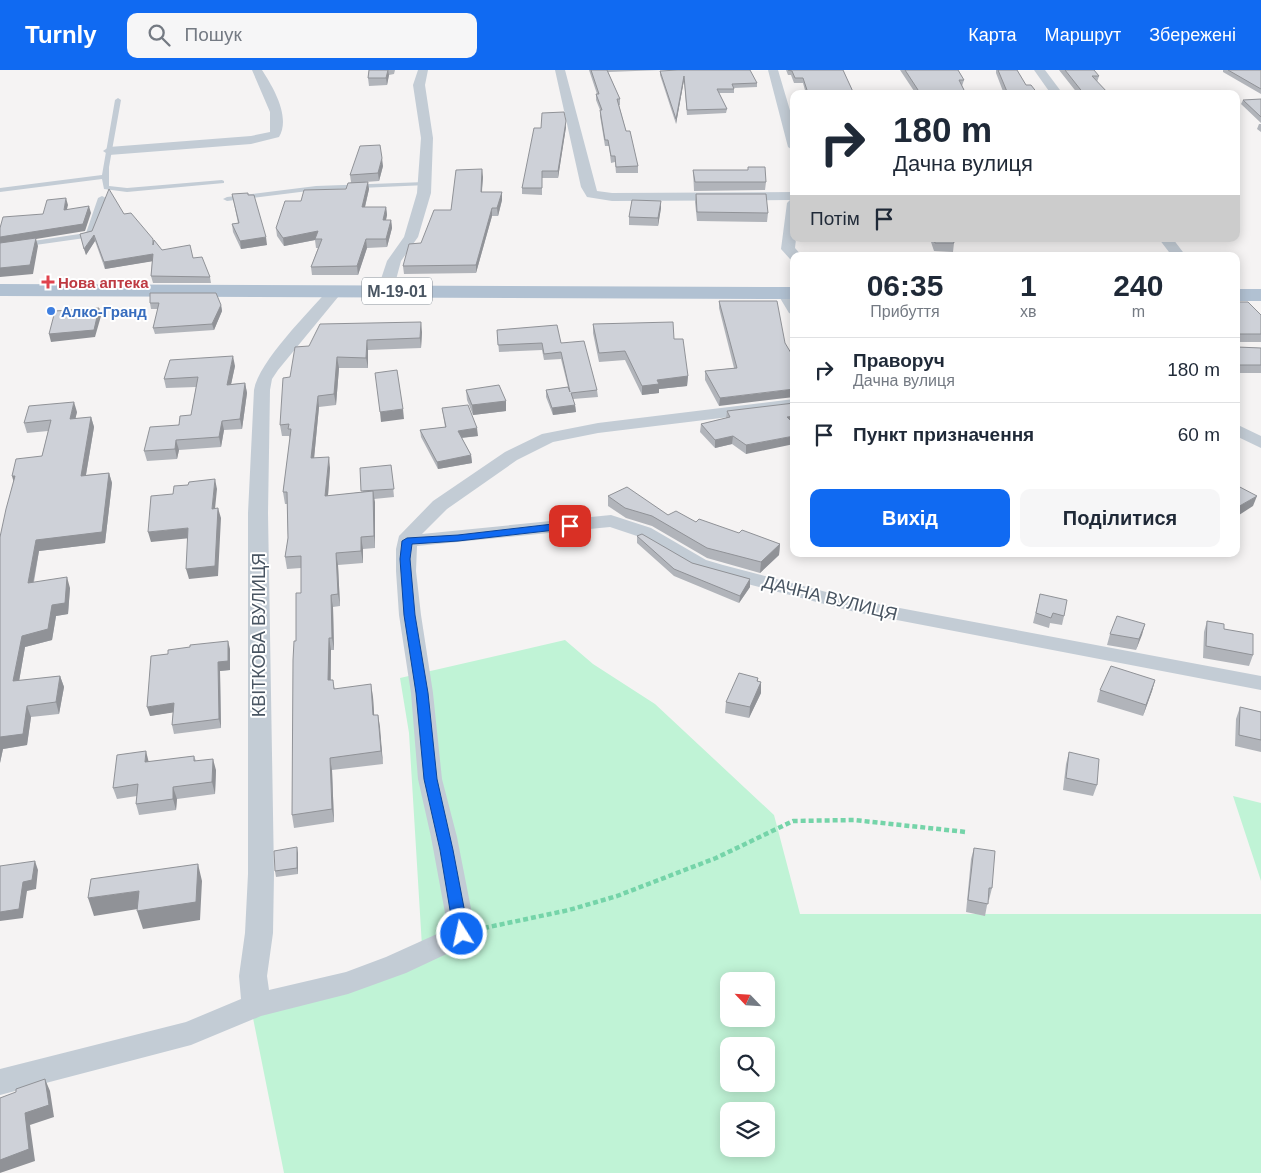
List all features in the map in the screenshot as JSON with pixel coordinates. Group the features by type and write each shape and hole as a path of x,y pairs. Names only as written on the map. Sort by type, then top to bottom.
{"main road":[{"name":"М-19-01","path":"0,290 385,291 790,298"},
{"path":"1240,295 1261,295"}],"street":[{"path":"109,150 251,140 275,134 278,128 273,104 257,70"},
{"path":"385,291 394,261 411,237 424,184 427,130 419,86 423,70"},
{"path":"560,70 589,191 596,195 616,197 790,196"},
{"path":"773,70 790,132"},
{"path":"1039,70 1053,90"},
{"path":"790,234 788,249 791,252"},
{"path":"1168,242 1176,252"},
{"name":"КВІТКОВА ВУЛИЦЯ","path":"256,1004 253,976 259,933 261,874 258,513 262,390 264,379 271,368 335,291"},
{"path":"0,1082 191,1033 256,1004 330,989 364,977 462,934 430,779 422,693 410,615 405,559 407,541 412,531 440,505 511,456 548,438 607,427 790,404"},
{"path":"1240,431 1261,443"},
{"name":"ДАЧНА ВУЛИЦЯ","path":"407,541 458,538 612,522 644,532 699,564 716,570 855,606 1261,684"}],"lane":[{"path":"118,100 116,120 109,150 106,188 116,190 222,182"},
{"path":"0,190 106,176"},
{"path":"226,199 316,188 424,184"},
{"path":"0,248 89,235 102,198"}],"path":[{"path":"462,934 569,910 617,896 716,858 793,821 854,820 966,832"}],"green space":[{"path":"565,640 593,664 655,704 774,815 800,914 1261,914 1261,1173 284,1173 252,1013 423,963 409,733 400,678"},
{"path":"1233,796 1261,803 1261,881"}],"building":[{"path":"369,70 388,70 386,78 368,78"},
{"path":"591,70 607,70 620,99 617,99 626,131 630,131 638,166 616,167 615,156 611,156 608,140 605,140 600,110 602,110 596,94 599,94"},
{"path":"750,70 757,83 732,84 734,89 717,89 727,109 687,110 684,76 676,119 660,71"},
{"path":"788,70 843,70 852,90 807,90 803,78 795,78 792,71"},
{"path":"905,70 958,70 964,80 959,80 964,90 918,90"},
{"path":"998,70 1017,70 1026,85 1031,85 1035,90 1006,90"},
{"path":"1065,70 1094,70 1099,76 1092,76 1105,90 1081,90"},
{"path":"1228,70 1261,70 1261,89"},
{"path":"1261,99 1261,117 1243,100"},
{"path":"564,112 566,121 558,171 542,171 542,188 522,188 534,128 541,128 542,113"},
{"path":"380,145 382,158 378,173 350,175 360,146"},
{"path":"748,167 765,167 766,182 695,182 693,170 748,170"},
{"path":"482,169 481,192 502,192 497,208 492,208 476,265 403,266 409,244 421,243 434,210 451,210 456,170"},
{"path":"368,182 362,207 386,207 383,220 391,220 386,239 366,239 357,266 311,267 322,239 315,239 318,231 283,238 276,228 285,201 301,201 304,190 346,189 348,183"},
{"path":"109,189 124,214 131,213 153,239 153,245 154,240 162,250 190,245 193,258 202,257 210,277 151,276 153,254 104,262 94,235 84,249 80,234 92,231"},
{"path":"248,193 248,195 254,195 266,237 240,241 232,224 239,223 232,194"},
{"path":"696,194 766,194 768,213 697,212"},
{"path":"66,198 64,210 89,206 83,224 0,237 3,217 43,214 47,200"},
{"path":"632,200 661,201 658,218 629,217"},
{"path":"36,238 30,265 0,268 0,243"},
{"path":"935,242 954,243 935,243"},
{"path":"150,293 216,293 221,305 212,324 153,328 159,303 150,303"},
{"path":"719,301 777,301 785,343 790,351 790,389 720,398 705,371 737,368"},
{"path":"1240,302 1248,302 1261,315 1261,334 1240,334"},
{"path":"99,308 94,330 49,334 55,311"},
{"path":"421,322 420,338 367,340 366,358 337,357 334,394 318,396 311,458 329,457 325,496 373,491 374,536 361,537 361,551 336,553 338,594 331,595 332,638 329,638 328,680 333,680 334,689 371,684 373,715 378,715 381,751 330,758 332,809 292,815 293,660 294,641 296,641 296,593 301,593 301,556 285,557 288,538 287,492 283,492 291,429 288,429 289,424 280,425 283,378 290,377 295,347 309,346 320,324"},
{"path":"673,322 674,339 683,339 688,376 657,380 659,384 642,386 625,351 599,353 593,324"},
{"path":"557,325 561,343 584,341 597,390 571,393 575,405 552,408 546,390 568,387 570,392 561,352 544,354 542,343 498,345 497,330"},
{"path":"1240,347 1261,348 1261,365 1240,365"},
{"path":"233,356 227,385 245,383 240,419 222,421 219,437 176,440 175,449 144,451 150,427 179,425 180,416 191,415 198,377 164,379 170,360"},
{"path":"397,370 403,409 380,412 375,373"},
{"path":"499,385 506,401 472,405 466,390"},
{"path":"74,402 70,419 91,417 81,476 109,473 102,532 36,540 28,583 67,577 65,603 52,605 48,629 22,636 13,681 60,676 56,702 27,706 23,734 0,737 0,537 15,476 12,476 16,459 42,456 51,420 24,423 29,406"},
{"path":"790,403 790,417 787,417 790,420 790,437 746,445 733,436 715,440 701,424 730,417 727,411"},
{"path":"468,405 477,428 458,431 471,455 437,462 420,430 446,427 442,408"},
{"path":"391,465 394,489 361,491 360,468"},
{"path":"215,479 212,509 218,508 215,566 186,569 188,528 148,532 151,496 173,494 174,486 188,485 189,482"},
{"path":"627,487 668,515 676,511 696,522 699,519 739,533 742,530 780,544 761,562 707,548 652,516 625,508 608,496"},
{"path":"1240,487 1257,496 1240,506"},
{"path":"642,534 692,563 750,579 740,596 674,569 637,536"},
{"path":"1040,594 1067,600 1064,616 1053,613 1051,618 1036,613"},
{"path":"1117,616 1145,624 1139,639 1110,634"},
{"path":"1207,621 1224,624 1224,629 1253,634 1253,655 1206,646"},
{"path":"228,641 228,661 218,662 219,719 172,725 174,703 147,707 151,656 168,654 168,650 190,647 190,645"},
{"path":"1111,666 1155,680 1146,705 1100,690"},
{"path":"739,673 758,678 757,681 761,682 750,707 726,702"},
{"path":"1240,707 1261,712 1261,740 1239,735"},
{"path":"146,751 145,762 194,756 194,761 213,759 212,782 173,787 173,799 136,804 138,784 113,788 117,755"},
{"path":"1069,752 1099,759 1097,785 1066,778"},
{"path":"297,847 297,868 275,871 274,851"},
{"path":"974,848 995,851 992,888 989,888 988,904 968,900"},
{"path":"35,861 32,880 23,882 19,909 0,912 0,866"},
{"path":"198,864 196,902 137,911 139,891 88,898 91,879"},
{"path":"45,1079 49,1105 25,1113 29,1149 0,1160 0,1098 16,1092 16,1089"}],"place":[{"name":"Нова аптека","path":"48,282"},
{"name":"Алко-Гранд","path":"51,311"}],"route":[{"path":"462,934 444,837 433,800 430,779 422,693 410,615 405,559 407,541 458,538 570,526"}]}
